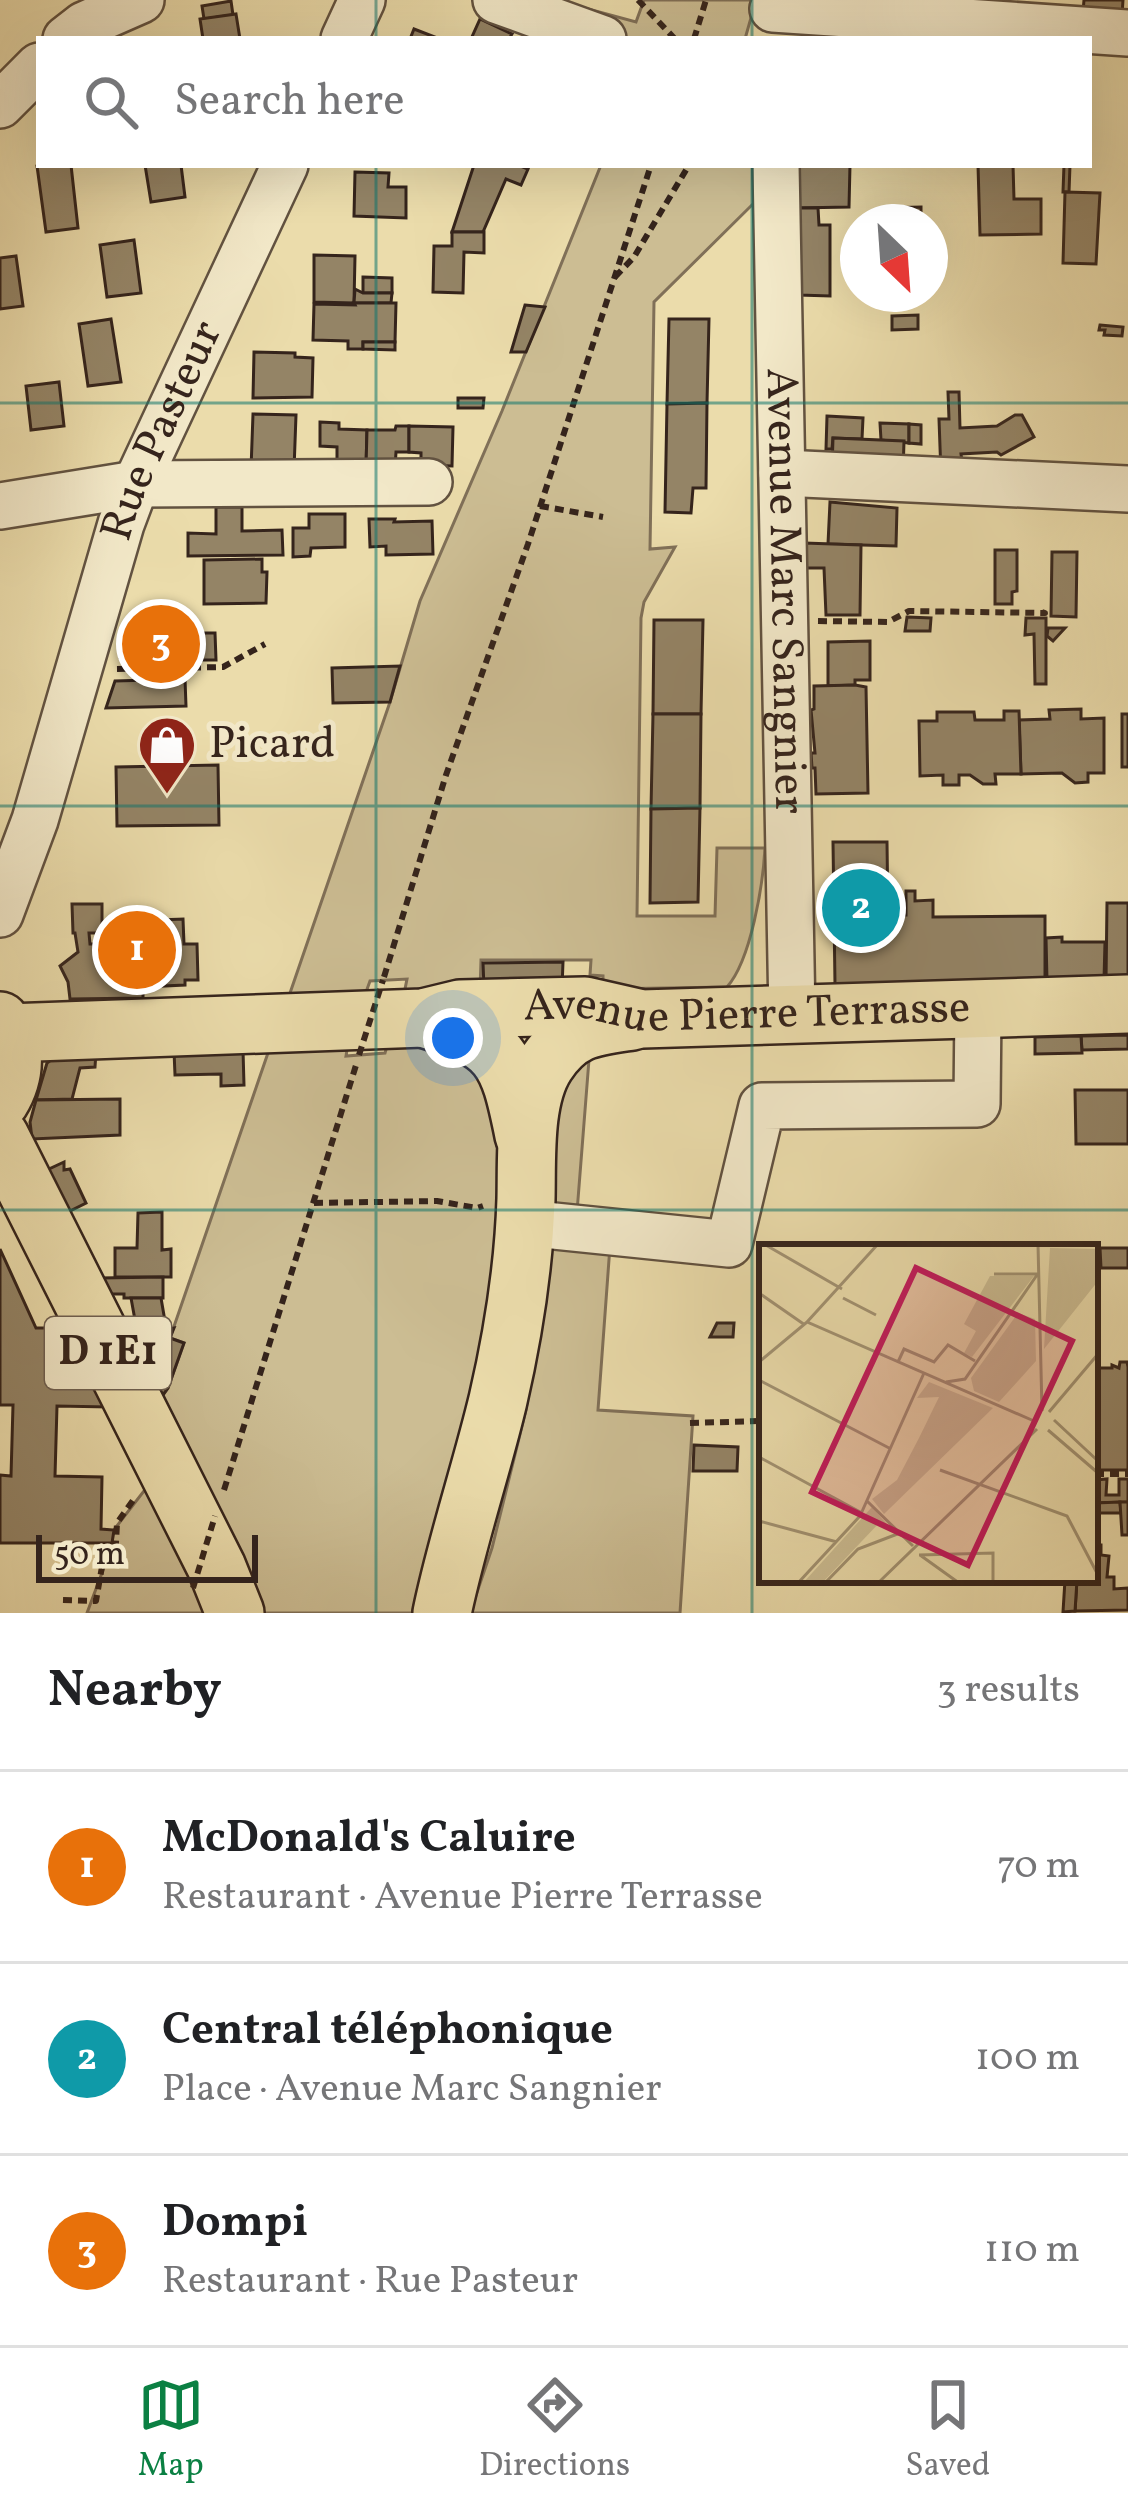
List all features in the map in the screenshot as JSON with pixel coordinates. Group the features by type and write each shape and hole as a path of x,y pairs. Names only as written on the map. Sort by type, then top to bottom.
{"main road":[{"name":"Avenue Pierre Terrasse","path":"4,1027 403,999 460,1009 585,1006 642,1019 1128,1004"},
{"path":"403,999 487,1043 506,1064 526,1148"},
{"path":"441,1597 498,1401 511,1336 501,1215 526,1148 534,1090 563,1043 583,1029 642,1019"},
{"path":"0,1101 12,1077 14,1055 4,1027"},
{"name":"D 1E1","path":"0,1137 221,1580"}],"street":[{"path":"71,36 84,25 141,0"},
{"path":"345,36 362,0"},
{"path":"496,0 595,36"},
{"path":"774,16 1128,33"},
{"path":"0,106 36,70"},
{"name":"Rue Pasteur","path":"0,914 116,539 284,168"},
{"name":"Avenue Marc Sangnier","path":"776,168 792,1016"},
{"path":"0,506 142,473"},
{"path":"0,481 142,473 430,482"},
{"path":"782,473 1128,489"},
{"path":"501,1215 729,1244 762,1106 977,1104 978,1007"}],"path":[{"path":"638,0 672,36"},
{"path":"695,36 706,0"},
{"path":"222,1494 359,1055 403,999 446,775 650,168"},
{"path":"612,280 634,256 687,168"},
{"path":"540,506 603,518"},
{"path":"784,621 888,622 909,611 1042,612"},
{"path":"119,652 114,668 122,670 223,668 265,644"},
{"path":"314,1203 437,1202 501,1215"},
{"path":"690,1423 759,1421"},
{"path":"63,1600 96,1601 104,1555 116,1543 117,1523 142,1488"}],"shaded area":[{"path":"555,0 636,22 644,0 756,0 746,36 614,36"},
{"path":"600,168 753,168 754,203 654,302 650,549 675,547 644,602 641,618 637,916 715,916 717,848 765,848 743,959 727,987 603,989 603,976 590,975 591,960 481,960 480,990 404,994 407,979 370,981 365,995 289,996 420,601"},
{"path":"387,1046 445,1046 474,1057 500,1115 500,1209 488,1328 412,1613 264,1613 160,1399 184,1343 170,1338 269,1050 347,1050 346,1056 385,1053"},
{"path":"590,1047 577,1212 552,1204 554,1104"},
{"path":"549,1241 610,1246 598,1410 693,1416 680,1613 470,1613 492,1548 526,1410"},
{"path":"147,1487 211,1613 87,1613 113,1531"}],"building":[{"path":"1084,0 1123,0 1122,15 1083,12"},
{"path":"231,1 233,15 204,19 202,6"},
{"path":"236,14 240,36 203,36 200,19"},
{"path":"480,19 512,34 511,36 472,36"},
{"path":"37,168 71,168 78,228 46,232"},
{"path":"145,168 181,168 185,197 151,202"},
{"path":"473,168 528,169 521,185 506,179 483,232 452,232"},
{"path":"796,168 850,168 849,204 797,208"},
{"path":"978,168 1013,168 1014,199 1041,199 1041,234 980,235"},
{"path":"1064,168 1070,168 1069,192 1063,192"},
{"path":"355,172 389,173 388,187 406,187 406,218 354,216"},
{"path":"1065,192 1100,193 1096,264 1063,263"},
{"path":"797,208 818,208 819,225 830,225 830,296 799,295"},
{"path":"452,232 484,232 484,253 464,252 463,293 433,292 434,246 452,246"},
{"path":"134,240 141,293 107,297 100,245"},
{"path":"314,255 355,256 354,303 314,302"},
{"path":"16,256 23,306 0,309 0,258"},
{"path":"363,277 392,278 392,293 363,293"},
{"path":"355,289 392,293 391,303 354,303"},
{"path":"396,303 395,342 363,342 363,349 348,349 348,341 313,340 314,304"},
{"path":"525,305 545,307 526,352 511,352"},
{"path":"918,315 918,329 892,330 892,316"},
{"path":"111,319 121,382 88,386 79,324"},
{"path":"669,319 709,319 707,403 667,404"},
{"path":"1100,325 1123,327 1122,336 1104,335"},
{"path":"363,342 395,342 395,350 363,349"},
{"path":"254,352 313,358 312,397 253,398"},
{"path":"59,382 64,426 31,430 26,386"},
{"path":"948,392 959,392 960,428 997,426 1022,415 1034,437 1001,455 961,454 962,461 941,474 939,419 949,419"},
{"path":"458,398 484,398 483,408 458,408"},
{"path":"707,403 706,488 693,488 691,513 665,512 667,404"},
{"path":"253,414 296,415 294,470 251,469"},
{"path":"827,416 863,418 862,439 833,438 832,449 826,449"},
{"path":"320,422 339,423 339,429 367,430 366,467 337,467 337,447 320,446"},
{"path":"880,423 909,424 909,443 881,440"},
{"path":"909,424 921,425 921,444 909,443"},
{"path":"409,426 409,452 396,452 395,468 366,467 367,430 395,430"},
{"path":"409,426 453,427 452,466 421,465 421,453 409,452"},
{"path":"833,438 904,441 903,473 832,469"},
{"path":"830,502 897,508 896,546 828,544"},
{"path":"216,507 242,507 242,531 282,530 283,555 188,556 188,533 216,534"},
{"path":"309,514 345,514 345,547 311,548 310,556 293,557 293,528 309,528"},
{"path":"369,519 432,521 433,554 386,555 386,546 370,547"},
{"path":"804,543 861,545 860,615 826,615 824,568 805,568"},
{"path":"995,550 1017,550 1017,591 1012,592 1012,604 995,604"},
{"path":"1052,552 1077,552 1076,617 1051,616"},
{"path":"262,559 262,572 267,572 266,603 204,604 204,560"},
{"path":"907,617 931,618 930,631 905,631"},
{"path":"1026,618 1046,618 1046,684 1035,684 1034,634 1025,635"},
{"path":"654,620 703,620 701,714 653,714"},
{"path":"130,627 149,627 148,643 139,642 133,657 120,657"},
{"path":"1048,628 1065,628 1053,641 1047,636"},
{"path":"149,633 215,633 216,660 133,660 139,642 148,643"},
{"path":"870,641 870,680 828,686 828,642"},
{"path":"400,666 390,702 333,703 332,668"},
{"path":"185,679 186,706 106,708 115,681"},
{"path":"814,686 866,687 868,793 816,794 811,753 815,753"},
{"path":"1081,709 1081,719 1104,718 1104,773 1088,773 1088,782 1075,783 1062,773 1021,774 1019,720 1050,719 1049,710"},
{"path":"1004,711 1019,711 1021,774 995,774 996,784 959,775 959,785 943,785 943,775 920,776 919,721 937,721 937,712 974,712 975,720 1004,720"},
{"path":"653,714 701,714 700,808 651,809"},
{"path":"1122,714 1128,714 1128,767 1122,767"},
{"name":"Picard","path":"218,765 219,825 117,826 116,767"},
{"path":"700,808 698,902 650,903 651,809"},
{"path":"833,842 887,842 888,916 906,915 906,891 915,891 915,901 933,900 933,917 1045,916 1045,981 835,984"},
{"path":"1107,903 1128,903 1128,979 1106,980"},
{"path":"72,904 102,904 102,933 89,933 90,944 106,944 107,922 183,919 184,944 197,944 198,980 143,987 143,998 70,999 60,966 78,952"},
{"path":"1062,937 1062,942 1105,942 1104,980 1047,981 1046,938"},
{"path":"563,962 562,988 484,988 483,963"},
{"path":"1128,1035 1128,1049 1082,1050 1081,1036"},
{"path":"1081,1036 1082,1053 1035,1054 1035,1037"},
{"path":"243,1050 244,1085 221,1086 221,1074 175,1075 174,1051"},
{"path":"96,1052 95,1067 80,1068 72,1099 36,1100 47,1063 60,1053"},
{"path":"1075,1090 1128,1090 1128,1144 1076,1144"},
{"path":"120,1099 120,1135 32,1139 30,1122 36,1100"},
{"path":"64,1162 64,1170 70,1169 86,1203 68,1212 47,1170"},
{"path":"162,1212 162,1250 171,1249 171,1277 115,1277 115,1248 137,1248 138,1213"},
{"path":"1100,1248 1128,1248 1128,1268 1101,1268"},
{"path":"0,1249 36,1328 70,1328 108,1407 57,1406 55,1476 102,1477 101,1529 114,1530 112,1543 0,1543 0,1475 11,1476 13,1405 0,1405"},
{"path":"163,1277 163,1298 109,1294 101,1278"},
{"path":"131,1298 161,1298 166,1327 137,1331"},
{"path":"717,1323 734,1323 733,1337 710,1337"},
{"path":"174,1328 170,1338 154,1385 130,1337"},
{"path":"170,1338 184,1343 160,1399 154,1385"},
{"path":"1120,1362 1127,1362 1128,1470 1098,1470 1098,1365 1119,1368"},
{"path":"694,1445 738,1447 737,1471 693,1471"},
{"path":"1107,1479 1106,1495 1119,1495 1119,1479 1128,1479 1128,1502 1098,1503 1098,1480"},
{"path":"1120,1502 1121,1513 1098,1513 1098,1503"},
{"path":"1120,1502 1128,1502 1128,1535 1122,1535"},
{"path":"1101,1545 1101,1555 1109,1556 1107,1577 1114,1577 1114,1589 1128,1588 1128,1610 1075,1611 1077,1583 1098,1583"},
{"path":"1065,1583 1077,1583 1075,1611 1063,1612"}],"place":[{"name":"Dompi","path":"161,644"},
{"name":"Picard","path":"167,796"},
{"name":"Central téléphonique","path":"861,908"},
{"name":"McDonald's Caluire","path":"137,950"}]}
